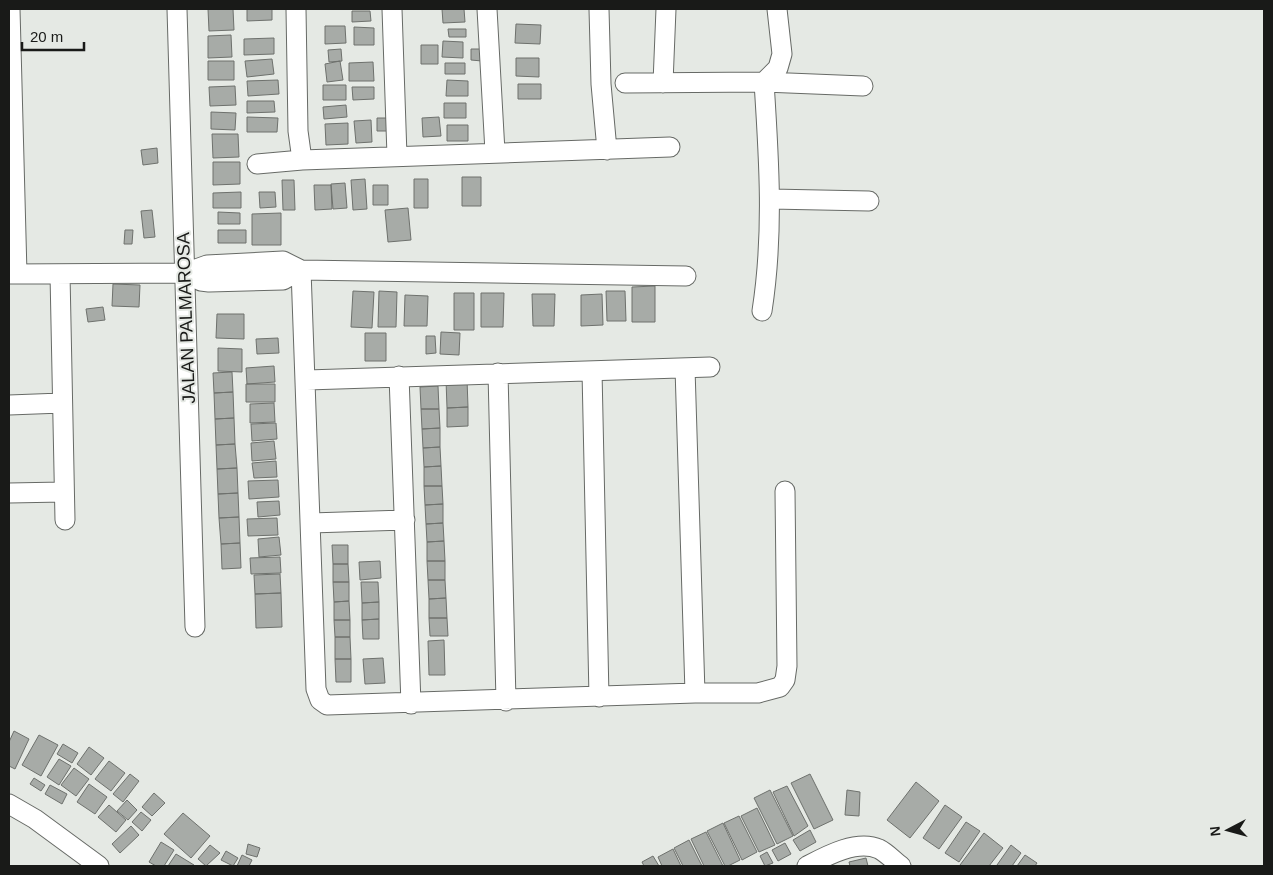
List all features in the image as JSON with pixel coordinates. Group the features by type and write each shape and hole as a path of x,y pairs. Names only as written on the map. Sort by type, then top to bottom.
{"street":[{"path":"10,9 13,274 185,273 201,281 209,282 283,280 301,270 686,276"},
{"name":"JALAN PALMAROSA","path":"177,9 195,627"},
{"path":"296,9 298,131 302,160"},
{"path":"392,9 397,156"},
{"path":"487,9 495,152"},
{"path":"599,9 601,84 607,150"},
{"path":"663,83 666,9"},
{"path":"762,310 768,274 771,200 764,82 778,68 782,54 777,9"},
{"path":"625,83 764,82 863,86"},
{"path":"257,164 397,156 670,147"},
{"path":"771,200 869,201"},
{"path":"301,270 307,380 316,682 320,700 334,707 599,696 758,693 780,687 785,680 787,666 785,491"},
{"path":"60,274 65,520"},
{"path":"307,380 710,367"},
{"path":"685,368 694,693"},
{"path":"592,371 599,696"},
{"path":"498,373 506,701"},
{"path":"399,376 411,704"},
{"path":"9,405 62,403"},
{"path":"9,493 63,492"},
{"path":"311,523 405,520"},
{"path":"9,804 35,819 76,857 99,866"},
{"path":"808,866 827,855 854,848 870,847 880,850 901,866"}],"building":[{"path":"208,9 233,9 234,30 209,31"},
{"path":"247,9 272,9 272,20 247,21"},
{"path":"442,9 464,9 465,22 443,23"},
{"path":"352,11 370,11 371,21 352,22"},
{"path":"516,24 541,25 540,44 515,43"},
{"path":"325,26 345,26 346,43 325,44"},
{"path":"354,27 374,28 374,45 354,45"},
{"path":"448,29 466,29 466,37 449,37"},
{"path":"231,35 232,57 208,58 208,36"},
{"path":"274,38 274,54 244,55 244,39"},
{"path":"443,41 463,42 463,58 442,57"},
{"path":"421,45 438,45 438,64 421,64"},
{"path":"341,49 342,61 329,62 328,50"},
{"path":"471,49 481,49 482,61 471,60"},
{"path":"516,58 539,58 539,77 516,76"},
{"path":"272,59 274,74 247,77 245,61"},
{"path":"208,61 234,61 234,80 208,80"},
{"path":"340,61 343,80 327,82 325,64"},
{"path":"373,62 374,81 349,81 349,63"},
{"path":"445,63 465,63 465,74 445,74"},
{"path":"278,80 279,94 248,96 247,81"},
{"path":"447,80 468,81 468,96 446,96"},
{"path":"518,84 541,84 541,99 518,99"},
{"path":"323,85 346,85 346,100 323,100"},
{"path":"235,86 236,105 210,106 209,87"},
{"path":"352,87 374,87 374,99 353,100"},
{"path":"247,101 274,101 275,112 247,113"},
{"path":"444,103 466,103 466,118 444,118"},
{"path":"346,105 347,117 324,119 323,107"},
{"path":"211,112 236,113 235,130 211,129"},
{"path":"247,117 278,118 277,132 247,132"},
{"path":"439,117 441,136 423,137 422,118"},
{"path":"377,118 388,118 388,131 377,131"},
{"path":"371,120 372,142 356,143 354,121"},
{"path":"348,123 348,144 326,145 325,124"},
{"path":"447,125 468,125 468,141 447,141"},
{"path":"212,134 238,134 239,157 213,158"},
{"path":"157,148 158,163 143,165 141,150"},
{"path":"213,162 240,162 240,184 213,185"},
{"path":"462,177 481,177 481,206 462,206"},
{"path":"365,179 367,209 353,210 351,180"},
{"path":"414,179 428,179 428,208 414,208"},
{"path":"282,180 294,180 295,210 283,210"},
{"path":"345,183 347,208 333,209 331,184"},
{"path":"314,185 331,185 332,209 315,210"},
{"path":"373,185 388,185 388,205 373,205"},
{"path":"241,192 241,208 213,208 213,193"},
{"path":"259,192 275,192 276,207 260,208"},
{"path":"408,208 411,240 388,242 385,210"},
{"path":"152,210 155,237 144,238 141,211"},
{"path":"218,212 240,213 240,224 218,224"},
{"path":"281,213 281,245 252,245 252,214"},
{"path":"125,230 133,230 132,244 124,244"},
{"path":"218,230 246,230 246,243 218,243"},
{"path":"113,284 140,285 139,307 112,306"},
{"path":"655,286 655,322 632,322 632,287"},
{"path":"353,291 374,292 372,328 351,327"},
{"path":"379,291 397,292 396,327 378,327"},
{"path":"606,291 625,291 626,321 607,321"},
{"path":"454,293 474,293 474,330 454,330"},
{"path":"481,293 504,293 503,327 481,327"},
{"path":"532,294 555,294 554,326 533,326"},
{"path":"602,294 603,325 581,326 581,295"},
{"path":"405,295 428,296 427,326 404,326"},
{"path":"103,307 105,320 88,322 86,309"},
{"path":"217,314 244,314 244,339 216,338"},
{"path":"441,332 460,333 459,355 440,354"},
{"path":"365,333 386,333 386,361 365,361"},
{"path":"426,336 435,336 436,353 426,354"},
{"path":"278,338 279,353 257,354 256,339"},
{"path":"218,348 242,349 242,372 218,371"},
{"path":"274,366 275,382 247,384 246,368"},
{"path":"232,372 233,392 214,393 213,373"},
{"path":"467,379 468,407 447,408 446,380"},
{"path":"246,384 275,384 275,402 246,402"},
{"path":"438,386 439,409 421,409 420,387"},
{"path":"233,392 234,418 215,419 214,393"},
{"path":"274,403 275,422 250,423 250,404"},
{"path":"468,407 468,426 447,427 447,408"},
{"path":"421,409 439,409 440,428 422,429"},
{"path":"234,418 235,444 216,445 215,419"},
{"path":"276,423 277,439 252,441 251,424"},
{"path":"440,428 440,447 423,448 422,429"},
{"path":"274,441 276,459 252,461 251,443"},
{"path":"235,444 237,468 217,469 216,445"},
{"path":"440,447 441,466 424,467 423,448"},
{"path":"276,461 277,477 254,478 252,463"},
{"path":"441,466 442,486 424,486 424,467"},
{"path":"237,468 238,493 218,494 217,469"},
{"path":"278,480 279,497 249,499 248,481"},
{"path":"424,486 442,486 443,504 425,505"},
{"path":"238,493 239,517 219,518 218,494"},
{"path":"279,501 280,515 258,517 257,502"},
{"path":"443,504 443,523 426,524 425,505"},
{"path":"239,517 240,543 221,544 219,518"},
{"path":"277,518 278,535 248,536 247,519"},
{"path":"443,523 444,541 427,542 426,524"},
{"path":"279,537 281,555 259,557 258,539"},
{"path":"444,541 445,561 427,561 427,542"},
{"path":"240,543 241,568 222,569 221,544"},
{"path":"332,545 348,545 348,564 333,564"},
{"path":"280,557 281,573 251,574 250,558"},
{"path":"380,561 381,578 360,580 359,562"},
{"path":"427,561 445,561 445,580 428,580"},
{"path":"333,564 348,564 349,582 333,582"},
{"path":"280,574 281,593 255,594 254,575"},
{"path":"428,580 445,580 446,598 429,599"},
{"path":"333,582 349,582 349,601 334,602"},
{"path":"361,582 378,582 379,602 362,603"},
{"path":"281,593 282,627 256,628 255,594"},
{"path":"446,598 447,618 429,618 429,599"},
{"path":"349,601 350,620 334,620 334,602"},
{"path":"379,602 379,619 362,620 362,603"},
{"path":"429,618 447,618 448,636 430,636"},
{"path":"379,619 379,639 363,639 362,620"},
{"path":"334,620 350,620 350,637 335,637"},
{"path":"335,637 350,637 351,659 335,659"},
{"path":"444,640 445,675 429,675 428,641"},
{"path":"383,658 385,683 365,684 363,659"},
{"path":"335,659 351,659 351,682 336,682"},
{"path":"14,731 29,739 15,769 9,766 9,742"},
{"path":"39,735 58,745 41,776 22,765"},
{"path":"63,744 78,753 72,763 57,754"},
{"path":"89,747 104,758 91,775 77,764"},
{"path":"59,759 71,766 59,785 47,777"},
{"path":"109,761 125,773 111,791 95,779"},
{"path":"74,768 89,779 76,796 61,785"},
{"path":"130,774 139,781 123,802 113,794"},
{"path":"810,774 833,820 814,829 791,783"},
{"path":"34,778 45,785 41,791 30,784"},
{"path":"916,782 939,801 910,838 887,820"},
{"path":"89,784 107,797 95,814 77,802"},
{"path":"50,785 67,794 62,804 45,794"},
{"path":"787,786 808,826 794,836 773,792"},
{"path":"770,790 793,836 777,844 754,798"},
{"path":"847,790 860,792 859,816 845,815"},
{"path":"154,793 165,803 152,816 142,807"},
{"path":"127,800 137,810 128,820 117,811"},
{"path":"109,805 126,820 116,832 98,817"},
{"path":"945,805 962,817 939,849 923,838"},
{"path":"757,808 775,845 759,852 741,816"},
{"path":"141,812 151,820 142,831 132,822"},
{"path":"183,813 210,836 191,858 164,834"},
{"path":"739,816 757,852 742,860 724,823"},
{"path":"966,822 980,831 959,862 945,853"},
{"path":"723,823 740,860 728,866 725,866 707,831"},
{"path":"131,826 139,835 120,853 112,844"},
{"path":"810,830 816,842 800,851 793,840"},
{"path":"706,832 723,866 704,866 691,839"},
{"path":"984,833 1003,848 989,866 960,865"},
{"path":"689,840 702,866 683,866 674,848"},
{"path":"161,842 174,850 164,866 156,866 149,862"},
{"path":"785,843 791,854 778,861 772,850"},
{"path":"248,844 260,848 257,857 246,854"},
{"path":"210,845 220,853 206,866 198,859"},
{"path":"1011,845 1021,853 1012,866 998,866 997,865"},
{"path":"673,849 681,866 662,866 658,857"},
{"path":"226,851 238,858 233,866 221,860"},
{"path":"767,852 773,863 765,866 760,856"},
{"path":"176,854 194,865 168,866"},
{"path":"242,855 252,860 249,866 237,866"},
{"path":"1025,855 1037,863 1035,866 1017,866"},
{"path":"653,856 659,866 644,866 642,862"},
{"path":"866,858 868,866 850,866 849,862"}]}
